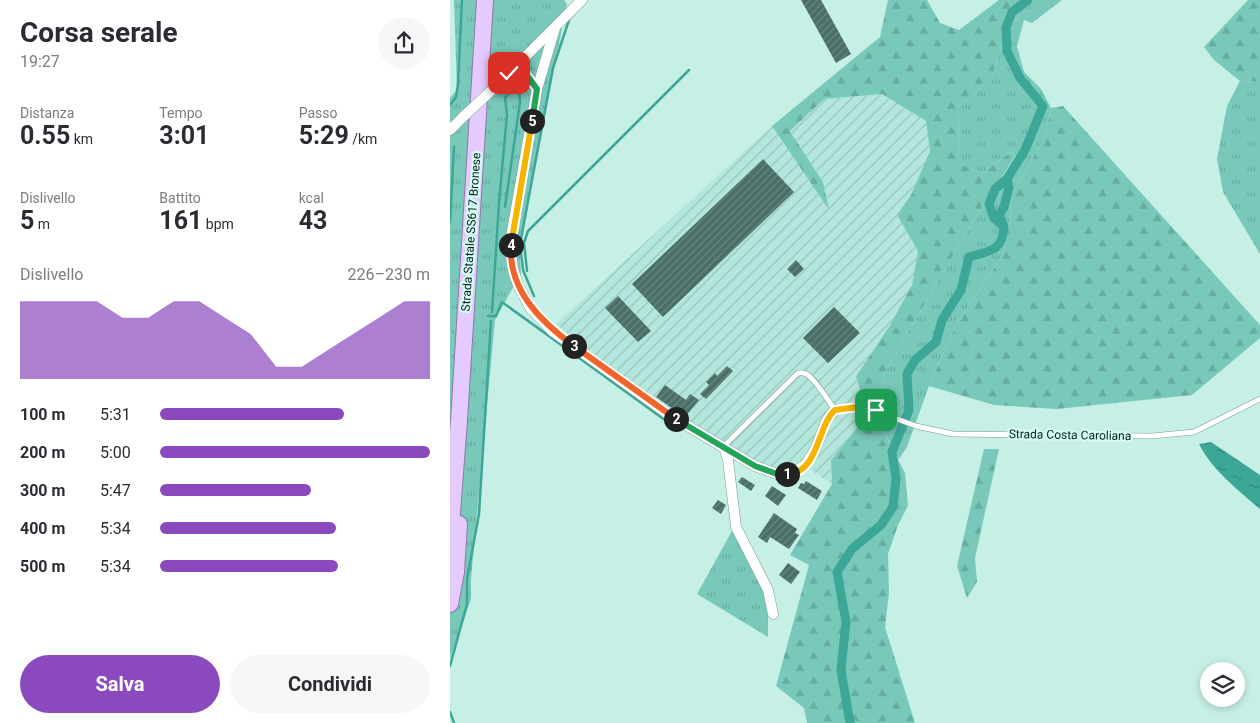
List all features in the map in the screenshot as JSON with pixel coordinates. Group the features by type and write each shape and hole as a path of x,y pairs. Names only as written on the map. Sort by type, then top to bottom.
{"main road":[{"name":"Strada Statale SS617 Bronese","path":"456,465 485,0"},
{"path":"450,495 456,465"},
{"path":"450,538 456,465"},
{"path":"450,604 456,572 459,530 460,506 456,465"}],"street":[{"path":"450,130 582,0"},
{"path":"555,28 537,89 510,251 513,269 524,298 532,309 552,330 669,415 755,466 777,474 793,474 805,465 811,458 827,420 835,410"},
{"path":"523,60 526,74 537,89"},
{"path":"523,60 532,61 536,64 540,78"},
{"path":"509,73 526,74"},
{"path":"724,446 728,460 736,527 768,590 773,614"}],"lane":[{"path":"724,446 798,373 806,373 811,378 835,410"},
{"name":"Strada Costa Caroliana","path":"835,410 858,407 876,410 916,426 953,434 1152,436 1194,432 1260,399"}],"shaded area":[{"path":"882,94 926,121 930,151 911,195 897,215 918,251 912,285 889,327 856,375 867,415 831,460 832,484 805,466 778,475 675,419 556,324 772,126 828,209 823,182 790,130 824,99"}],"green space":[{"path":"454,0 564,0 567,4 519,243 521,273 495,320 471,579 471,599 450,659 450,98 457,90"},
{"path":"888,0 927,0 940,23 959,30 999,0 1009,0 1019,16 1006,32 993,74 971,98 959,106 958,163 982,173 1011,152 1016,155 975,218 883,375 884,432 905,473 908,506 898,525 888,554 889,593 885,627 915,723 807,723 804,708 776,686 809,565 790,555 832,484 831,460 867,415 856,376 889,327 912,285 918,251 897,215 911,195 930,151 926,121 882,94 824,99 790,131 823,182 829,210 772,126 880,37"},
{"path":"1009,0 1062,0 1032,23 1024,20 1017,46 1024,72 1041,89 1051,108 1045,136 1011,197 1010,219 1003,255 956,325 929,386 907,447 899,459 884,432 883,375 975,218 1016,156 1011,152 982,173 958,163 959,106 971,98 993,74 1006,32 1019,16"},
{"path":"1248,0 1260,0 1260,82 1240,81 1214,60 1204,47"},
{"path":"1240,81 1260,82 1260,254 1223,192 1217,159 1227,106"},
{"path":"1063,106 1260,325 1260,338 1192,395 1057,409 994,405 929,386 956,325 1003,255 1010,219 1011,197 1045,136 1051,108"},
{"path":"984,449 999,449 975,558 977,582 967,598 957,566"},
{"path":"732,531 761,584 768,604 768,637 697,594"}],"water":[{"path":"1211,442 1260,475 1260,509 1218,471 1199,444"}],"building":[{"path":"801,0 821,0 851,54 836,63"},
{"path":"763,159 794,192 663,317 632,284"},
{"path":"796,260 804,269 795,277 787,269"},
{"path":"618,296 651,331 638,342 605,308"},
{"path":"834,307 860,333 828,363 803,338"},
{"path":"727,366 733,371 706,399 700,394 709,385 706,382 715,373 717,376"},
{"path":"665,385 686,400 690,394 699,400 685,417 656,397"},
{"path":"742,477 755,485 751,491 738,482"},
{"path":"806,481 822,491 817,500 798,488 801,483 804,484"},
{"path":"772,486 786,495 778,506 765,496"},
{"path":"718,500 726,505 721,514 712,508"},
{"path":"774,513 797,529 795,533 799,535 789,549 770,537 767,543 758,537"},
{"path":"788,563 800,572 791,584 779,575"}],"waterway":[{"path":"450,105 456,97 458,84 462,0"},
{"path":"850,723 841,670 846,622 837,572 852,549 881,525 893,507 896,478 892,452 909,410 907,374 915,360 936,342 942,320 961,290 969,257 994,249 1001,241 1004,227 994,218 989,204 995,189 1007,179 1025,150 1043,106 1020,78 1007,51 1006,28 1012,12 1028,0"},
{"path":"534,296 523,270 520,244 553,68 569,20"},
{"path":"527,271 524,243 528,231 689,70"},
{"path":"492,312 507,114 505,98 511,90 519,90 520,102 505,207"},
{"path":"450,222 454,147"},
{"path":"1003,224 999,215 1004,207 1009,187 1007,179"},
{"path":"488,316 496,316 502,302 669,423"},
{"path":"450,666 467,604 467,579 479,514 491,321"},
{"path":"450,712 454,723"}],"route":[{"path":"509,73 522,72 526,74 537,89 510,251 513,269 524,298 552,330 669,415 755,466 777,474 793,474 805,465 815,450 831,413 838,408 858,407 876,410"}]}
